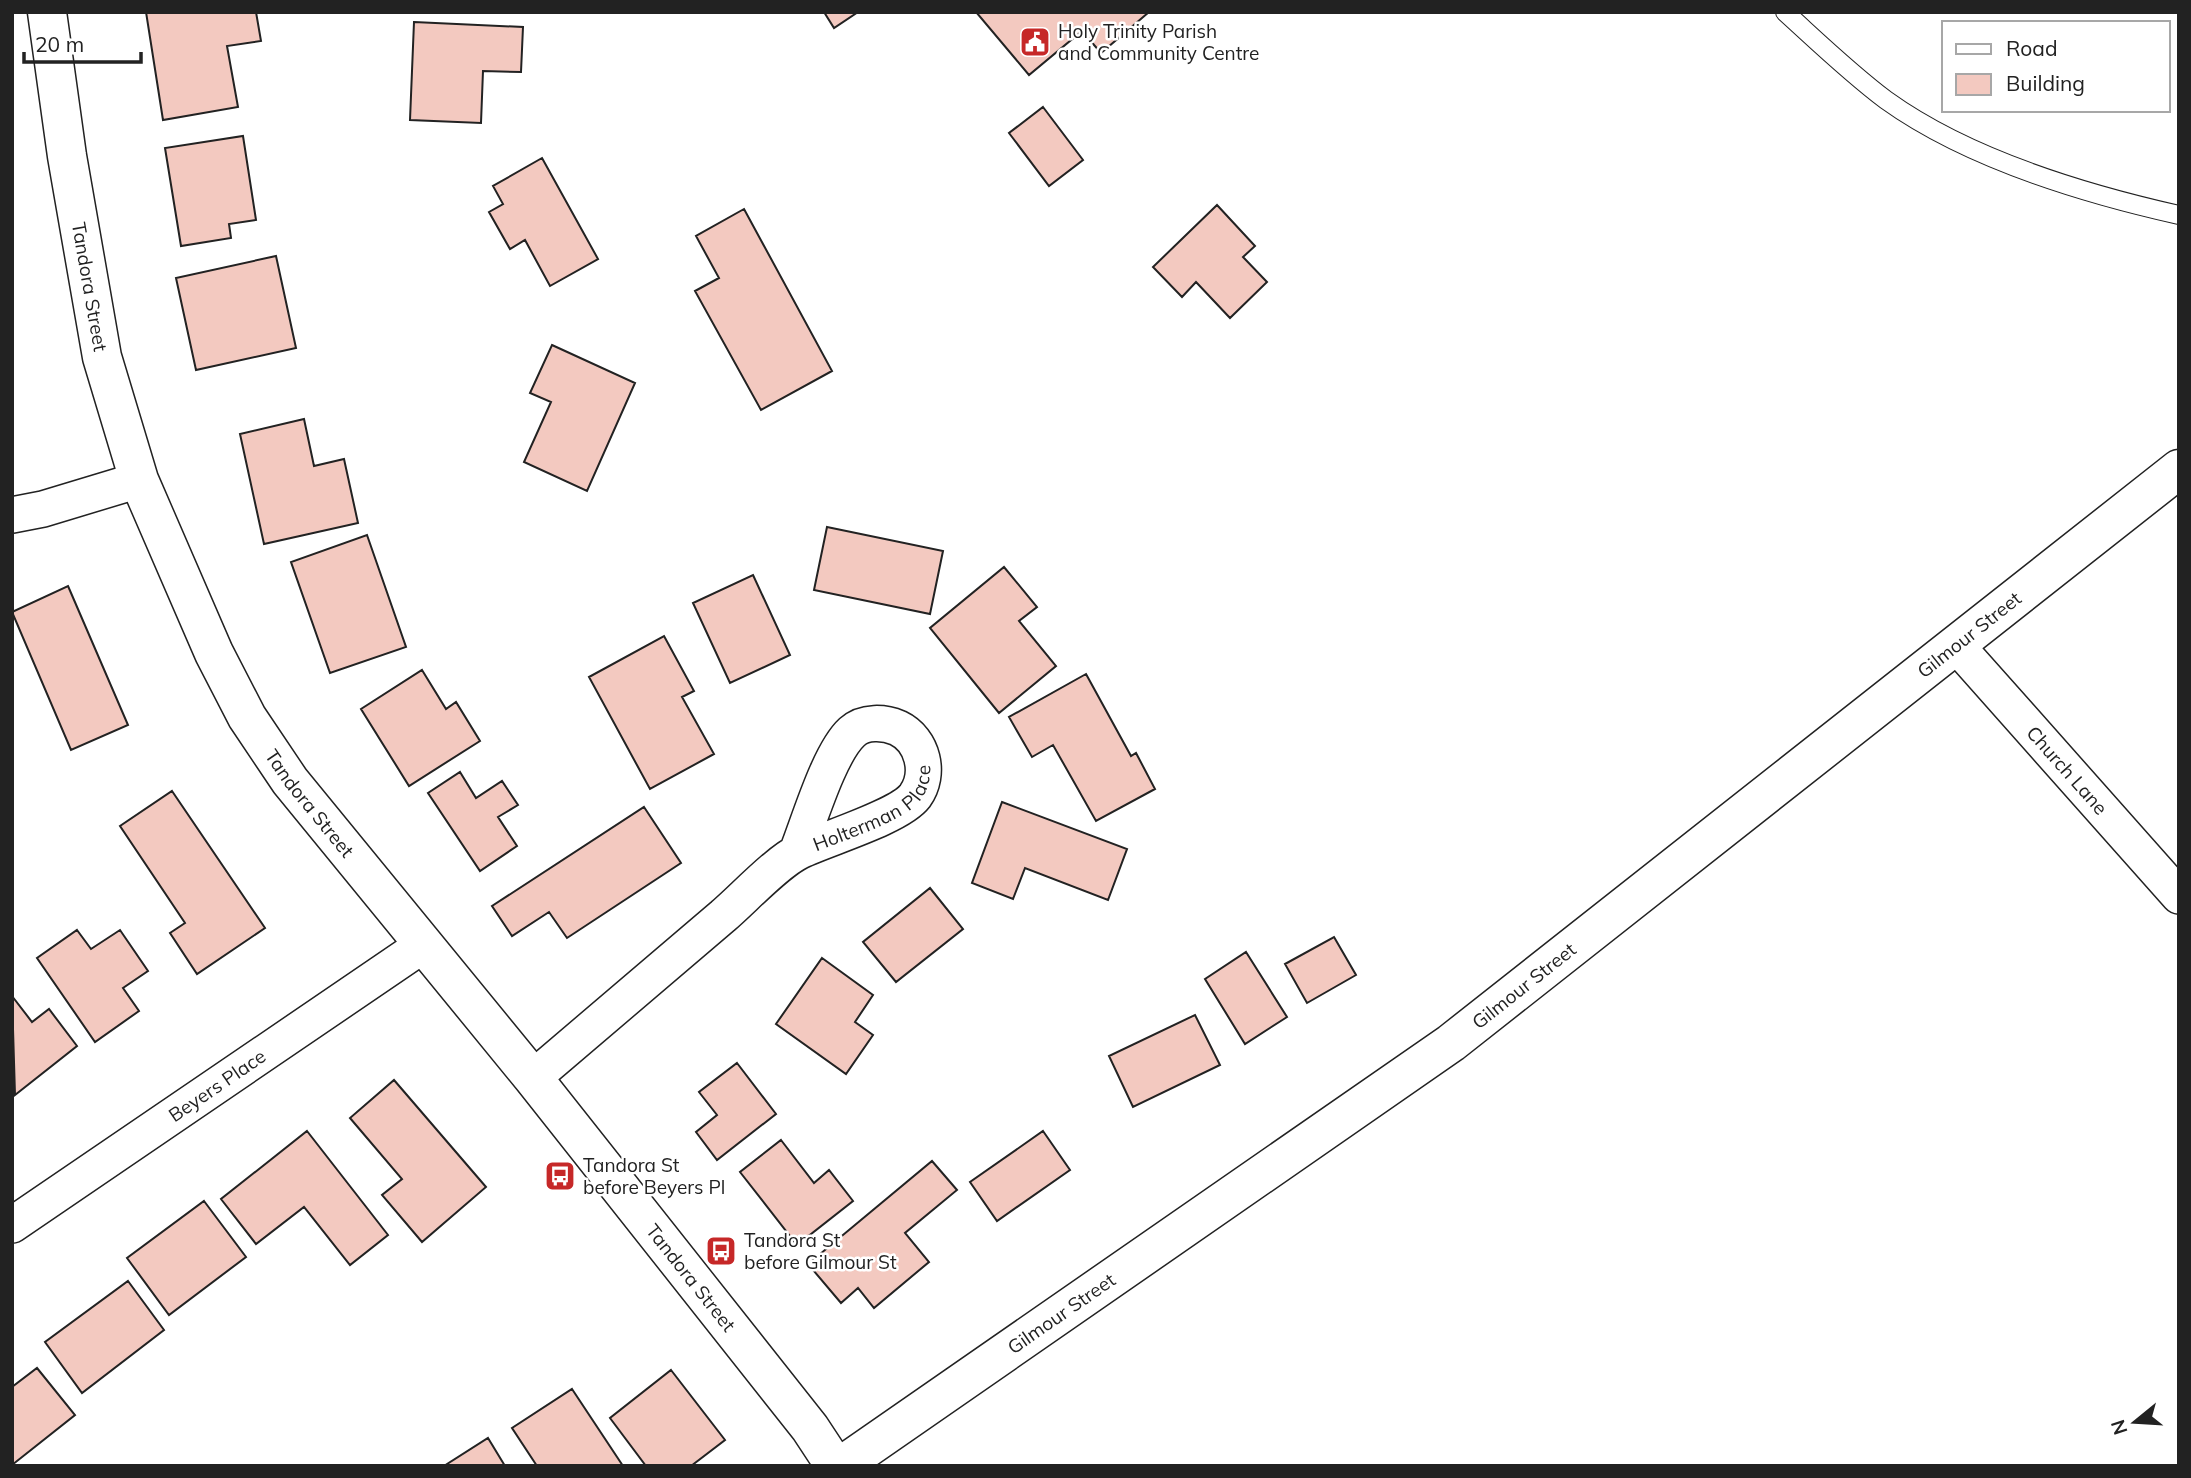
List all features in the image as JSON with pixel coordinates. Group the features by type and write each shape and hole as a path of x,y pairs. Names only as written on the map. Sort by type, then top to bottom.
{"street":[{"name":"Tandora Street","path":"47,12 90,302 102,356 139,480 214,653 247,718 290,781 533,1078 810,1428 835,1466"},
{"name":"Gilmour Street","path":"841,1466 1451,1043 2179,469"},
{"path":"12,515 43,509 139,480"},
{"name":"Church Lane","path":"1957,646 2179,897"},
{"name":"Holterman Place","path":"533,1078 797,852"},
{"name":"Beyers Place","path":"12,1225 423,945"}],"lane":[{"path":"1785,12 1851,73 1888,102 1932,128 2063,185 2179,215"}],"building":[{"path":"146,12 256,12 261,41 227,46 238,107 163,120"},
{"path":"824,12 858,12 834,28"},
{"name":"Holy Trinity Parish and Community Centre","path":"976,12 1149,12 1101,53 1082,31 1029,75"},
{"path":"414,22 523,27 521,72 483,71 481,123 410,120"},
{"path":"1043,107 1083,160 1049,186 1009,133"},
{"path":"243,136 256,220 229,224 231,238 181,246 165,148"},
{"path":"542,158 598,259 550,286 525,240 510,249 489,212 503,204 493,186"},
{"path":"1217,205 1255,246 1243,257 1267,282 1230,318 1196,282 1182,297 1153,267"},
{"path":"744,209 832,371 761,410 695,291 719,278 696,236"},
{"path":"276,256 296,348 196,370 176,278"},
{"path":"552,345 635,383 587,491 524,462 551,402 530,393"},
{"path":"304,419 314,466 344,459 358,523 264,544 240,434"},
{"path":"827,527 943,551 930,614 814,590"},
{"path":"367,535 406,647 330,673 291,562"},
{"path":"1004,567 1037,607 1019,621 1056,666 999,713 930,628"},
{"path":"753,575 790,655 730,683 693,603"},
{"path":"68,586 128,725 71,750 12,612"},
{"path":"664,636 694,691 682,697 714,754 650,789 589,677"},
{"path":"422,670 446,709 456,702 480,741 409,786 361,709"},
{"path":"1086,674 1131,756 1136,753 1155,789 1096,821 1053,745 1032,757 1009,717"},
{"path":"460,772 476,798 502,781 518,805 498,817 517,846 480,871 428,793"},
{"path":"172,791 265,928 197,974 170,933 185,923 120,826"},
{"path":"1002,802 1127,849 1108,900 1025,868 1013,899 972,883"},
{"path":"644,807 681,863 567,938 549,912 512,936 492,906"},
{"path":"930,888 963,929 896,982 863,942"},
{"path":"77,930 91,949 120,930 148,971 123,988 139,1011 95,1042 37,958"},
{"path":"1334,937 1356,975 1307,1003 1285,964"},
{"path":"1246,952 1287,1017 1245,1044 1205,979"},
{"path":"822,958 873,995 855,1022 873,1035 846,1074 776,1024"},
{"path":"12,996 32,1022 49,1009 77,1046 15,1095"},
{"path":"1195,1015 1220,1065 1133,1107 1109,1056"},
{"path":"737,1063 776,1114 717,1160 696,1132 717,1115 699,1092"},
{"path":"394,1080 486,1187 422,1242 382,1195 402,1179 350,1118"},
{"path":"307,1131 388,1235 350,1265 304,1207 256,1244 221,1199"},
{"path":"1043,1131 1070,1170 997,1221 970,1182"},
{"path":"781,1140 814,1183 829,1170 853,1201 797,1245 740,1172"},
{"path":"932,1161 957,1190 905,1233 929,1262 874,1308 858,1288 841,1303 808,1264"},
{"path":"204,1201 246,1257 169,1315 127,1258"},
{"path":"128,1281 164,1330 82,1393 45,1342"},
{"path":"37,1368 75,1415 12,1465 12,1387"},
{"path":"671,1370 725,1440 691,1466 646,1466 610,1418"},
{"path":"572,1389 623,1466 537,1466 512,1428"},
{"path":"488,1438 505,1466 444,1466"}],"place":[{"name":"Holy Trinity Parish and Community Centre","path":"1035,42"},
{"name":"Tandora St before Beyers Pl","path":"560,1176"},
{"name":"Tandora St before Gilmour St","path":"721,1251"}]}
